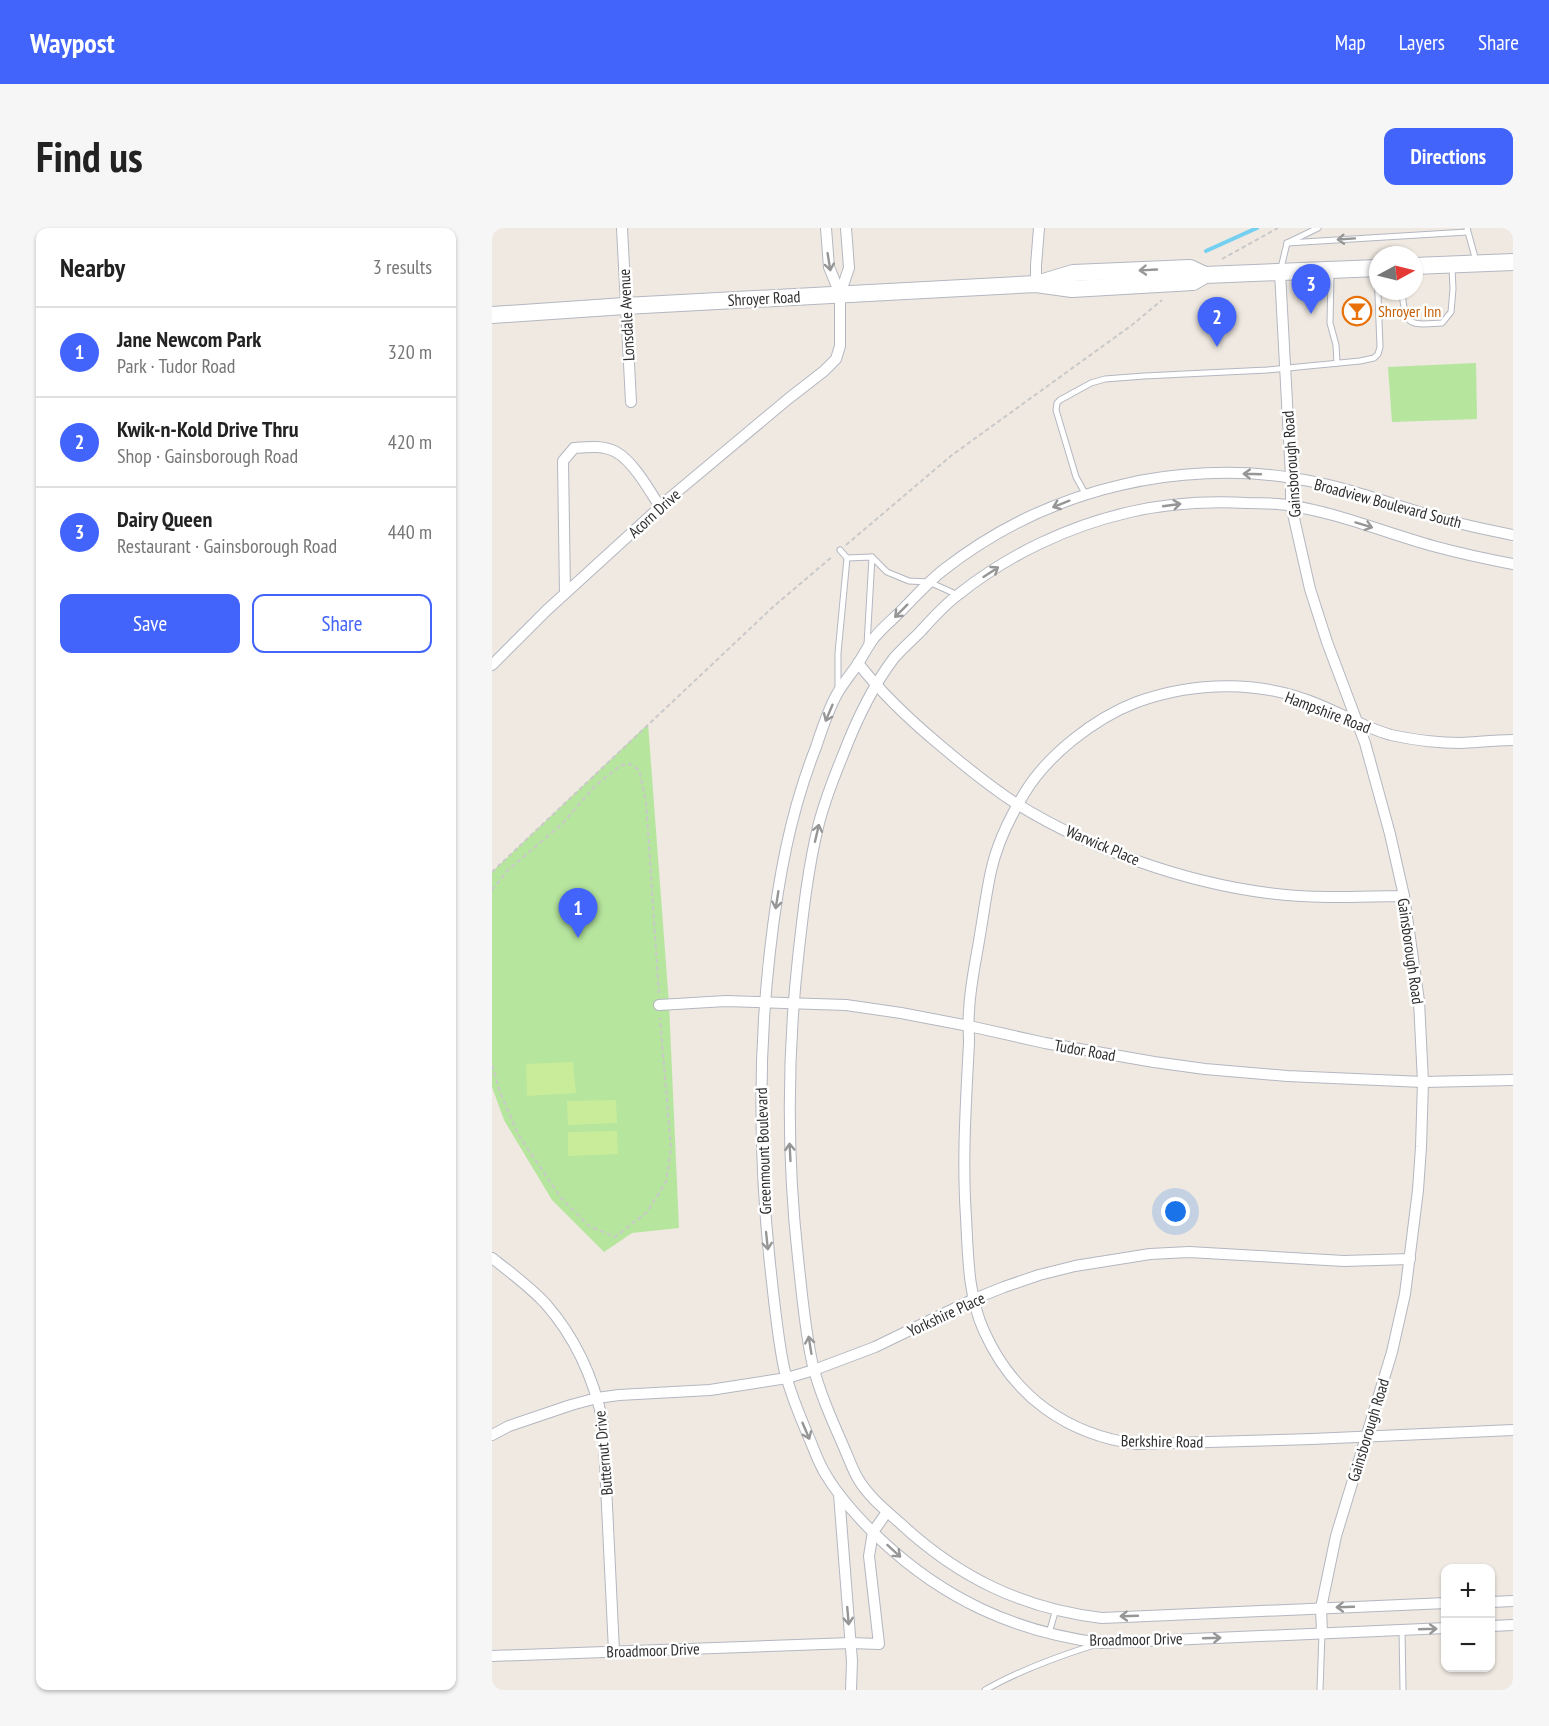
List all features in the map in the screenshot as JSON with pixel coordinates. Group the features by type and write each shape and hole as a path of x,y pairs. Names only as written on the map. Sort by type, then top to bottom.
{"main road":[{"path":"1423,266 1513,262"},
{"name":"Shroyer Road","path":"492,315 1036,284 1072,289 1149,285 1193,282 1205,274 1369,268"}],"street":[{"name":"Lonsdale Avenue","path":"622,228 631,402"},
{"path":"826,228 828,267 840,294"},
{"path":"840,294 849,268 846,228"},
{"path":"1036,284 1039,228"},
{"name":"Gainsborough Road","path":"1280,273 1292,477 1291,505 1310,589 1327,642 1365,743 1390,834 1404,896 1419,1001 1422,1082 1421,1147 1405,1294 1392,1352 1336,1536 1321,1608 1322,1633"},
{"name":"Acorn Drive","path":"492,665 565,593 660,507 836,359 840,346 840,294"},
{"path":"565,593 563,461 574,448 594,446 616,452 636,470 660,507"},
{"name":"Broadview Boulevard South","path":"858,663 875,637 929,582 956,561 995,535 1041,512 1120,485 1179,475 1213,473 1292,477 1341,488 1440,518 1513,535"},
{"name":"Broadview Boulevard South","path":"876,686 895,657 958,595 1010,559 1032,548 1079,526 1126,512 1182,503 1291,505 1433,546 1513,564"},
{"name":"Greenmount Boulevard","path":"851,1690 851,1643 839,1494 823,1471 800,1417 787,1378 773,1294 764,1212 761,1056 772,929 784,851 793,813 804,777 838,691 858,663"},
{"name":"Warwick Place","path":"858,663 876,686 924,732 971,771 1018,805 1084,840 1162,869 1197,879 1268,893 1310,896 1404,896"},
{"name":"Greenmount Boulevard","path":"858,1479 826,1407 814,1370 801,1290 789,1138 790,1057 800,933 820,821 830,787 855,724 876,686"},
{"name":"Hampshire Road","path":"969,1026 971,991 992,869 1003,835 1018,805 1038,774 1054,756 1112,714 1155,696 1201,687 1250,687 1317,704 1369,729 1394,735 1424,741 1459,743 1513,740"},
{"name":"Tudor Road","path":"659,1005 726,1001 846,1005 901,1013 1045,1043 1205,1069 1335,1079 1422,1082 1513,1080"},
{"name":"Berkshire Road","path":"969,1026 964,1134 964,1197 969,1271 974,1299 983,1329 1006,1370 1039,1405 1059,1419 1080,1429 1116,1441 1137,1444 1513,1430"},
{"name":"Yorkshire Place","path":"492,1435 509,1426 597,1398 710,1390 787,1378 875,1347 974,1299 1040,1275 1113,1259 1189,1252 1344,1261 1410,1259"},
{"name":"Butternut Drive","path":"492,1258 544,1302 560,1322 588,1372 597,1398 603,1423 614,1652"},
{"name":"Broadmoor Drive","path":"858,1479 887,1512 913,1536 954,1567 1005,1594 1078,1615 1102,1618 1441,1603"},
{"name":"Broadmoor Drive","path":"839,1494 859,1519 897,1555 941,1588 996,1617 1073,1639 1101,1642 1441,1628"},
{"path":"851,1643 879,1644 869,1556 873,1532 887,1512"},
{"path":"1495,1602 1513,1601"},
{"path":"1495,1626 1513,1625"},
{"name":"Broadmoor Drive","path":"492,1656 851,1643"}],"lane":[{"path":"1287,243 1317,228"},
{"path":"1287,243 1467,230 1477,264"},
{"path":"1280,273 1287,243"},
{"path":"1403,300 1404,311 1409,320 1417,325 1443,323 1451,312 1452,265"},
{"path":"1331,270 1330,323 1336,345 1337,363"},
{"path":"1086,495 1076,477 1056,410 1060,399 1091,383 1105,379 1285,369 1374,358 1380,347 1378,300"},
{"path":"838,691 838,653 847,558 840,550"},
{"path":"867,650 872,557"},
{"path":"847,558 872,557 887,572 909,581 929,582 958,595"},
{"path":"1049,1633 1056,1609"},
{"path":"1402,1630 1403,1689"},
{"path":"1320,1690 1322,1633"},
{"path":"985,1690 1050,1659 1101,1642"}],"path":[{"path":"1221,260 1278,228"},
{"path":"492,890 508,870 562,824 594,787 621,765 630,764 639,770 646,801 671,1148 666,1182 647,1212 615,1237 589,1226 561,1198 518,1134 500,1092 492,1065"}],"green space":[{"path":"1476,363 1477,419 1392,422 1388,367"},
{"path":"648,724 669,1004 679,1228 632,1233 604,1252 552,1200 504,1120 492,1087 492,872"},
{"path":"573,1062 576,1093 527,1096 526,1064"},
{"path":"616,1100 617,1123 568,1125 567,1101"},
{"path":"617,1131 618,1154 568,1156 568,1132"}],"waterway":[{"path":"1206,251 1257,228"}],"place":[{"name":"Shroyer Inn","path":"1357,311"},
{"name":"Dairy Queen","path":"1311,314"},
{"name":"Kwik-n-Kold Drive Thru","path":"1217,347"},
{"name":"Jane Newcom Park","path":"578,938"}]}
